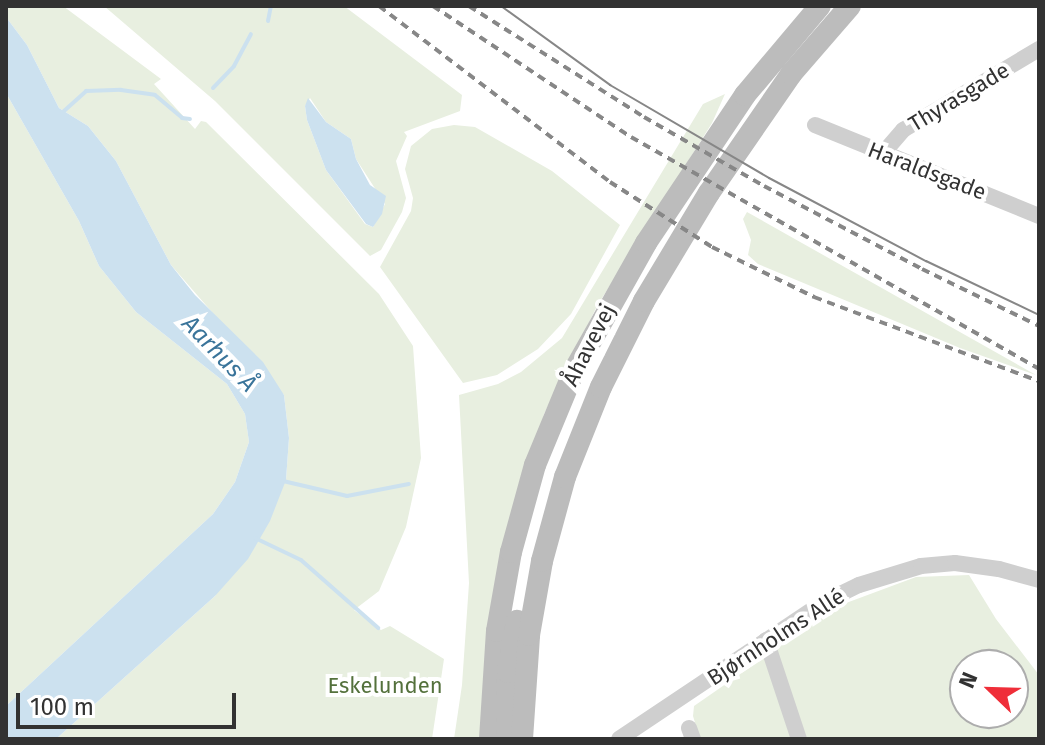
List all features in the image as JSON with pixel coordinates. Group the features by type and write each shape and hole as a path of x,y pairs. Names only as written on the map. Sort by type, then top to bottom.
{"main road":[{"name":"Åhavevej","path":"490,739 497,631 511,552 535,465 568,383 620,286 687,180 745,95 820,6"},
{"name":"Åhavevej","path":"522,739 525,672 534,598 551,523 582,431 622,341 709,193 791,74 850,6"},
{"path":"507,739 508,672 522,596 545,520 582,431"}],"street":[{"name":"Thyrasgade","path":"885,151 903,130 1039,49"},
{"name":"Haraldsgade","path":"815,125 864,148 885,151 1039,216"},
{"name":"Bjørnholms Allé","path":"619,739 824,602 859,585 921,566 967,563 1039,580"},
{"path":"766,640 799,739"}],"green space":[{"name":"Eskelunden","path":"6,6 63,6 161,79 154,84 195,129 201,121 206,122 379,294 413,346 421,458 406,527 379,591 354,610 381,630 390,626 444,659 432,739 56,739 215,596 286,480 289,438 284,395 171,265 116,161 88,126 59,108 27,45 6,17"},
{"path":"104,6 344,6 462,95 460,111 404,132 407,136 396,161 406,198 402,212 381,250 370,256 215,101","holes":["310,98 326,122 351,139 356,159 385,204 373,227 365,224 326,170 307,120 305,106"]},
{"path":"6,93 79,221 99,266 136,312 227,384 245,414 249,442 235,482 213,514 6,706"},
{"path":"725,94 712,123 597,306 544,414 479,739 454,739 462,685 469,583 459,395 498,384 521,372 562,338 703,104"},
{"path":"454,125 475,127 552,171 620,225 571,314 538,349 497,375 463,383 380,267 411,211 413,198 405,169 411,146 432,129"},
{"path":"747,212 1036,375 960,348 758,264 748,255 751,240 743,219"},
{"path":"969,575 1019,649 949,649 949,729 1029,729 1029,662 1039,675 1039,739 700,739 693,716 694,706 838,606 916,577"}],"water":[{"name":"Aarhus Å","path":"6,17 27,45 59,108 88,126 116,161 171,265 195,295 263,362 284,395 289,438 286,480 270,521 248,559 215,596 56,739 6,739 6,706 213,514 235,482 249,442 245,414 227,384 136,312 99,266 79,221 6,93"},
{"path":"308,98 326,122 351,139 356,159 370,185 386,196 382,214 373,227 366,224 326,170 307,120 305,106"}],"waterway":[{"path":"268,21 271,6"},
{"path":"213,88 234,66 251,34"},
{"path":"64,111 86,91 121,90 155,95 182,118 190,119"},
{"path":"283,481 347,496 409,484"},
{"path":"255,538 301,560 378,628"}],"tram line":[{"path":"501,6 610,85 769,178 926,261 1039,315"}],"railway":[{"path":"379,6 610,182 712,247 814,297 1039,381"},
{"path":"433,6 631,137 1039,369"},
{"path":"469,6 644,117 764,186 1039,326"}]}
